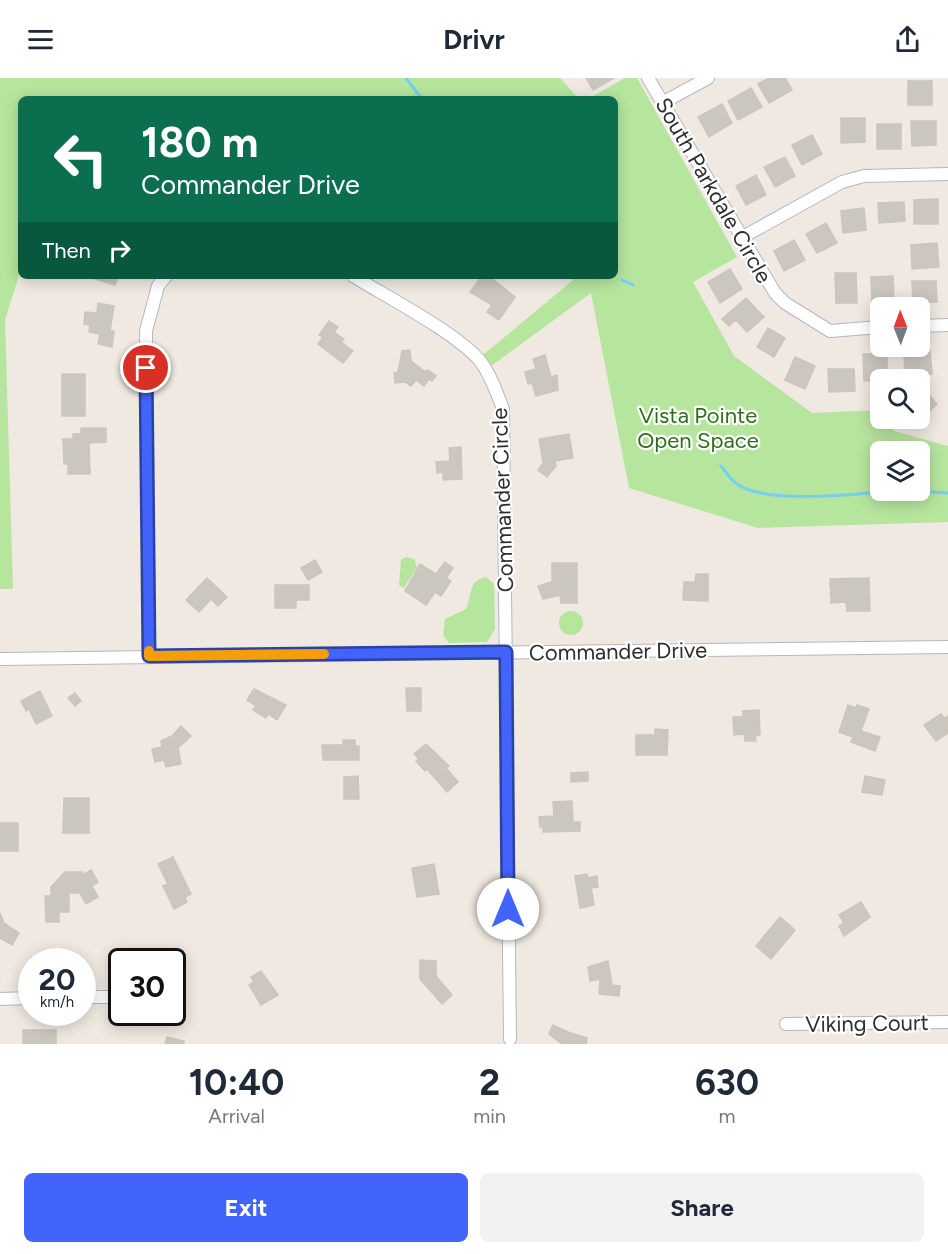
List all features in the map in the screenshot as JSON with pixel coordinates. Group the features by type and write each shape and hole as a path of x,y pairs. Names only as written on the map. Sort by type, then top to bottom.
{"street":[{"name":"South Parkdale Circle","path":"648,78 766,282 785,303 830,331 870,328"},
{"path":"662,103 708,78"},
{"path":"741,238 842,182 864,176 948,174"},
{"path":"149,656 146,331 158,286 164,279"},
{"name":"Commander Circle","path":"358,279 462,345 480,362 491,379 503,409 510,1039"},
{"path":"930,326 948,325"},
{"name":"Commander Drive","path":"0,659 948,647"},
{"path":"0,999 18,998"},
{"name":"Viking Court","path":"786,1023 948,1022"}],"green space":[{"path":"0,78 560,78 576,96 18,96 18,279 5,320 13,589 0,589"},
{"name":"Vista Pointe Open Space","path":"625,78 637,78 737,257 693,282 734,356 812,413 870,410 870,429 894,429 894,431 930,441 948,446 948,522 758,528 629,488 591,293 491,366 483,355 572,279 618,279 618,96 593,96"},
{"path":"406,557 414,559 417,567 404,588 399,585 401,560"},
{"path":"486,577 494,584 495,629 487,642 449,643 443,635 445,619 466,609 473,585 476,581"},
{"path":"566,611 576,611 583,618 583,628 576,635 566,635 559,628 559,618"}],"building":[{"path":"586,78 614,78 593,90"},
{"path":"769,78 785,78 792,90 769,103 758,84"},
{"path":"908,81 932,81 932,105 908,105"},
{"path":"751,88 762,107 738,120 728,101"},
{"path":"722,104 732,123 709,137 698,117"},
{"path":"841,118 865,118 865,142 841,143"},
{"path":"911,121 936,121 936,145 912,146"},
{"path":"877,124 901,124 901,149 877,149"},
{"path":"812,135 822,154 802,165 792,145"},
{"path":"785,157 795,176 775,187 764,167"},
{"path":"756,175 766,195 746,205 736,186"},
{"path":"938,199 938,224 914,224 914,200"},
{"path":"904,202 905,221 879,223 878,203"},
{"path":"864,208 866,230 843,233 841,211"},
{"path":"826,223 837,243 817,253 806,234"},
{"path":"794,240 805,260 784,271 774,251"},
{"path":"937,243 939,267 912,269 911,245"},
{"path":"730,269 742,289 720,303 708,282"},
{"path":"835,273 856,273 857,303 836,303"},
{"path":"893,276 894,297 872,297 871,277"},
{"path":"96,279 117,279 115,285"},
{"path":"480,279 493,279 515,297 499,320 487,312 492,305 470,292"},
{"path":"912,281 936,281 937,302 930,302 930,297 913,297"},
{"path":"746,298 764,317 747,332 736,320 729,326 722,319"},
{"path":"98,303 114,306 110,331 114,331 112,347 98,344 100,334 89,332 90,325 84,324 85,312 97,313"},
{"path":"329,321 338,327 334,332 344,339 341,342 353,351 343,363 318,344 323,337 319,335"},
{"path":"768,328 785,338 774,357 757,347"},
{"path":"410,350 411,361 424,371 428,370 436,376 432,381 429,379 424,386 416,380 411,386 405,382 395,383 394,373 398,372 402,351"},
{"path":"930,350 932,374 930,374 930,369 905,369 904,357 930,357"},
{"path":"863,354 870,354 870,357 887,357 887,369 870,369 870,381 864,381"},
{"path":"545,355 551,377 557,375 558,390 536,396 532,383 528,384 525,372 536,369 533,359"},
{"path":"795,357 815,366 805,389 785,380"},
{"path":"828,369 854,369 855,391 829,392"},
{"path":"62,374 85,374 85,416 62,416"},
{"path":"930,396 937,404 930,411"},
{"path":"81,428 106,428 106,442 89,443 90,474 68,474 68,464 64,464 63,439 73,439 73,434 81,434"},
{"path":"569,434 573,458 555,461 556,466 547,477 538,470 543,463 539,439"},
{"path":"461,447 462,479 443,480 443,472 437,473 436,462 450,461 449,448"},
{"path":"315,560 322,572 308,580 301,568"},
{"path":"445,562 453,568 446,578 451,581 441,596 435,592 426,605 405,591 420,564 436,574"},
{"path":"552,563 577,563 577,603 561,603 560,595 543,599 538,586 552,582"},
{"path":"696,574 708,574 708,601 683,600 684,582 695,582"},
{"path":"207,578 227,597 218,606 211,599 199,612 186,600"},
{"path":"869,578 870,611 847,611 846,602 831,603 830,579"},
{"path":"275,585 309,585 309,600 296,600 296,608 275,608"},
{"path":"406,688 421,688 421,711 407,711"},
{"path":"254,689 286,705 277,720 268,714 266,718 253,710 256,706 247,700"},
{"path":"40,691 52,716 36,724 29,709 26,711 21,701"},
{"path":"75,693 81,701 75,706 68,698"},
{"path":"848,705 869,709 861,731 880,737 875,751 851,742 853,737 839,732"},
{"path":"759,710 760,735 755,736 756,741 745,741 744,734 734,735 733,717 743,717 743,711"},
{"path":"941,714 944,718 948,716 948,733 936,741 924,725"},
{"path":"181,726 191,736 178,748 181,764 166,767 164,760 155,762 152,749 162,747 161,741 172,736"},
{"path":"655,729 668,730 667,755 636,755 636,735 655,735"},
{"path":"343,740 355,740 355,746 359,746 359,760 323,760 322,745 343,745"},
{"path":"426,744 449,766 446,768 458,782 447,792 427,769 425,771 416,761 419,759 414,754"},
{"path":"588,772 588,781 571,782 571,773"},
{"path":"358,776 359,799 344,799 344,777"},
{"path":"865,776 885,780 882,795 862,792"},
{"path":"64,798 89,798 89,833 63,833"},
{"path":"572,801 573,822 580,822 580,831 543,832 539,817 554,816 553,802"},
{"path":"0,823 18,823 18,851 0,851"},
{"path":"173,857 191,894 185,897 187,902 174,909 163,886 168,884 158,864"},
{"path":"434,864 439,894 417,897 412,868"},
{"path":"91,870 98,882 92,886 98,897 86,904 80,893 69,893 69,912 59,912 59,922 46,922 45,896 51,896 51,887 65,872 83,872 83,875"},
{"path":"587,874 588,878 597,876 598,887 591,888 594,905 580,908 575,876"},
{"path":"861,902 870,917 844,936 839,926 844,923 839,915"},
{"path":"0,913 4,923 19,933 12,945 0,938"},
{"path":"780,917 795,930 771,959 756,946"},
{"path":"420,960 436,961 436,976 452,995 442,1004 420,979"},
{"path":"608,961 612,985 620,986 619,996 599,994 600,979 590,981 588,967"},
{"path":"261,971 278,995 261,1005 249,985 254,982 251,977"},
{"path":"553,1025 587,1038 586,1044 562,1044 549,1034"},
{"path":"23,1030 56,1030 56,1044 23,1044"},
{"path":"167,1037 184,1041 184,1044 165,1044"}],"waterway":[{"path":"406,78 420,96"},
{"path":"622,280 633,285"},
{"path":"721,466 737,484 768,494 812,496 870,493"},
{"path":"930,492 948,493"}],"slow traffic":[{"path":"149,651 149,656 324,654"}],"route":[{"path":"146,368 149,656 506,652 508,909"}]}
